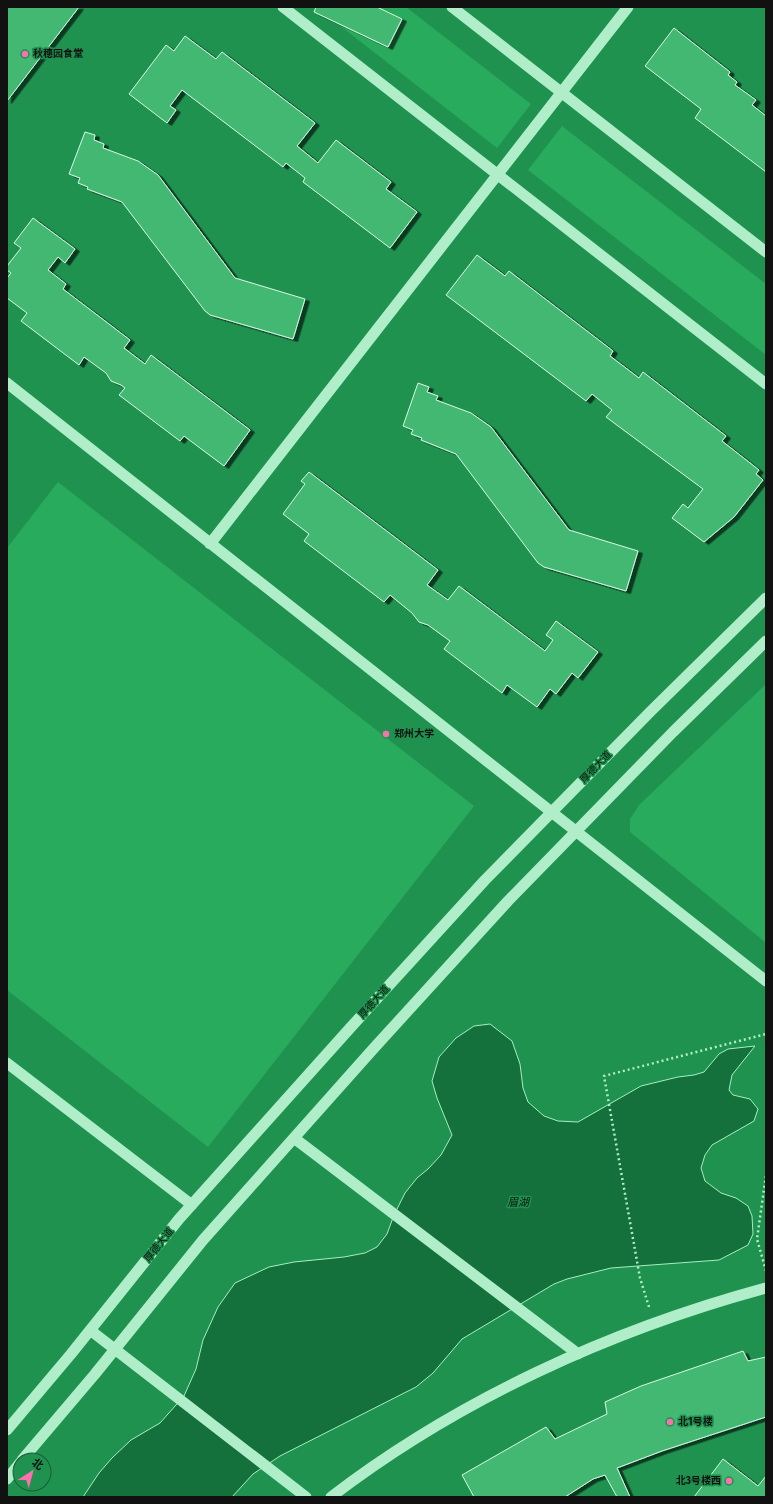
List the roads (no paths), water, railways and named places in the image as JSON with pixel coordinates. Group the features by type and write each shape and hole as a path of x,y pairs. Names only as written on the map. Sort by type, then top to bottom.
{"lane":[{"path":"283,7 766,384"},
{"path":"452,7 766,252"},
{"path":"210,544 628,7"},
{"path":"7,383 766,981"},
{"name":"厚德大道","path":"7,1430 192,1205 448,921 491,874 651,710 766,598"},
{"path":"29,1452 115,1349 203,1240 508,902 673,732 766,641"},
{"path":"7,1063 192,1205"},
{"path":"294,1138 578,1354"},
{"path":"331,1497 408,1444 469,1408 532,1375 578,1354 654,1323 766,1288"},
{"path":"90,1330 306,1497"}],"water":[{"name":"眉湖","path":"490,1024 512,1041 520,1064 523,1088 528,1102 544,1116 558,1121 578,1122 641,1086 704,1072 719,1054 728,1049 755,1046 732,1075 729,1090 733,1095 750,1099 758,1109 754,1121 712,1145 705,1155 701,1168 705,1181 721,1193 736,1198 748,1206 752,1216 753,1234 748,1245 719,1260 611,1268 567,1279 554,1284 462,1339 433,1373 416,1387 280,1456 253,1474 232,1497 83,1497 99,1473 112,1458 131,1440 160,1423 184,1396 196,1369 203,1340 218,1307 235,1283 269,1267 294,1262 344,1257 365,1253 377,1247 387,1234 394,1215 405,1193 417,1178 441,1155 452,1135 437,1098 432,1081 439,1057 456,1038 474,1026"}],"place":[{"name":"秋穗园食堂","path":"25,54"},
{"name":"郑州大学","path":"386,734"},
{"name":"北1号楼","path":"670,1422"},
{"name":"北3号楼西","path":"729,1481"}]}
